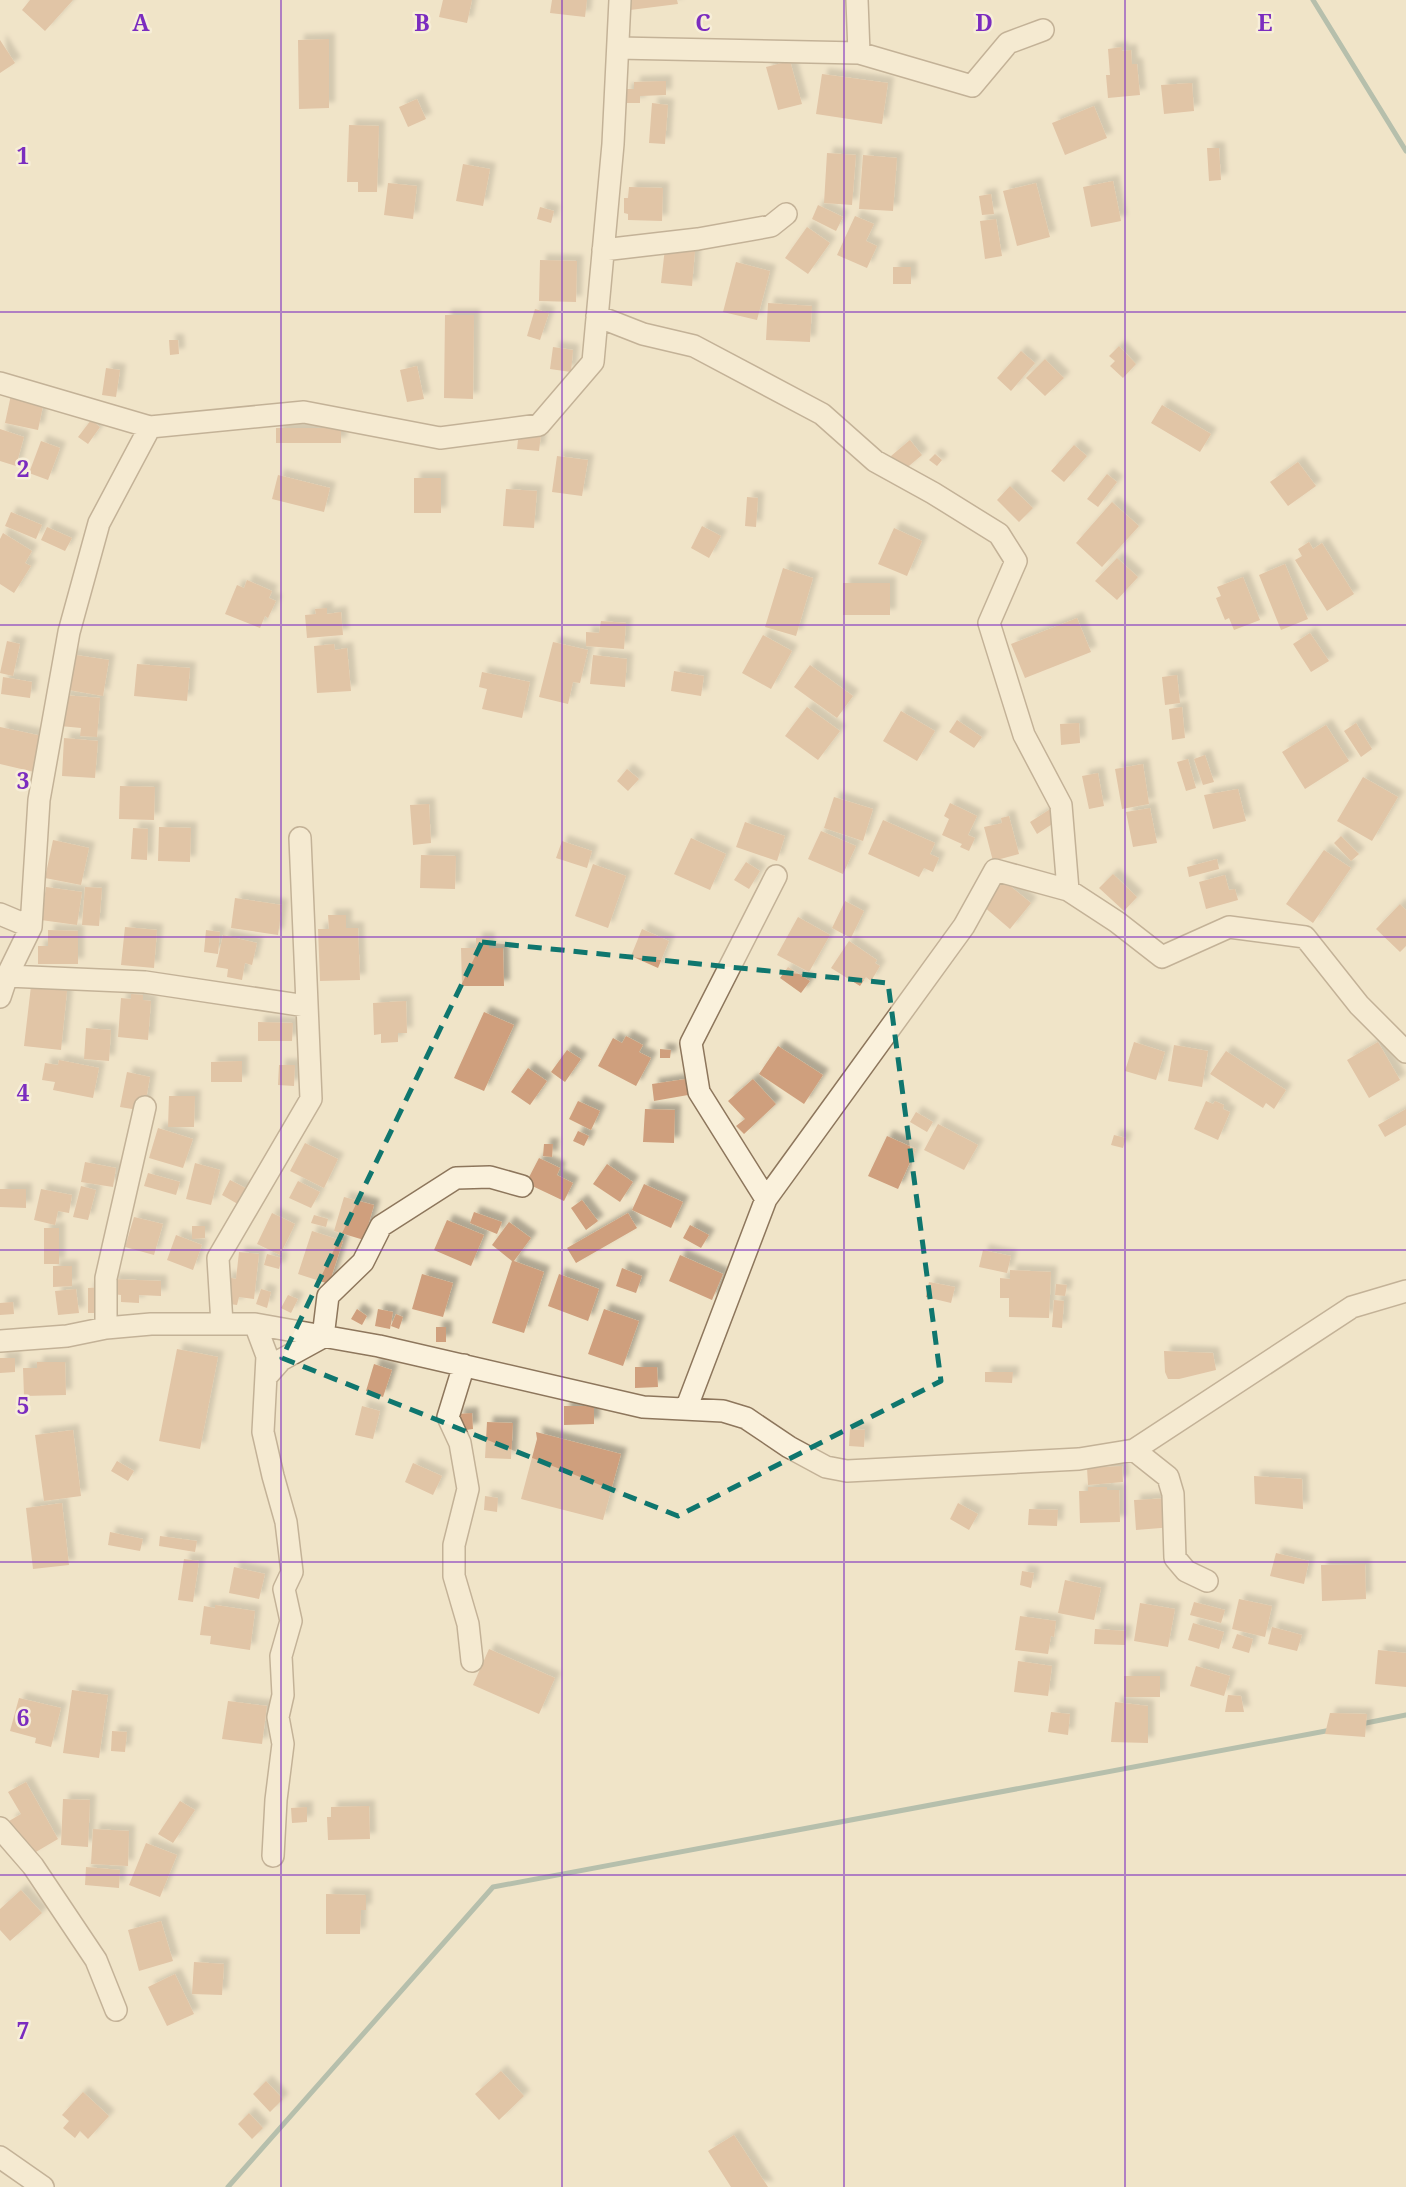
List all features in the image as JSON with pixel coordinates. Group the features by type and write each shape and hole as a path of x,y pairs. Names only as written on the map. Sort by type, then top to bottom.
{"street":[{"path":"0,383 150,427 304,412 440,438 539,425 593,362 613,144 620,0"},
{"path":"857,0 859,53"},
{"path":"618,48 859,53 972,86 1008,43 1043,30"},
{"path":"604,250 698,239 771,226 786,215"},
{"path":"597,316 643,334 694,346 822,414 875,461 999,534 1016,561 989,624 1024,735 1061,805 1068,890"},
{"path":"0,998 7,976 31,927 39,800 69,632 99,523 150,427"},
{"path":"222,1324 218,1258 310,1099 300,838"},
{"path":"686,1409 766,1199 964,926 995,870 1068,890 1161,957 1229,927 1305,937 1359,1005 1406,1052"},
{"path":"766,1199 699,1092 691,1043 776,876"},
{"path":"0,914 31,927"},
{"path":"7,976 145,982 306,1006"},
{"path":"106,1328 106,1278 145,1107"},
{"path":"323,1337 328,1296 363,1262 381,1226 456,1178 490,1177 522,1186"},
{"path":"0,1340 68,1335 152,1324 255,1324 379,1346 643,1407 723,1411 746,1418 789,1447 826,1467 847,1471 1079,1459 1134,1450 1352,1307 1406,1292"},
{"path":"255,1324 267,1356 263,1432 286,1522 292,1572 285,1589 291,1621 281,1656 283,1695 278,1717 283,1744 273,1856"},
{"path":"266,1377 281,1360 323,1337"},
{"path":"464,1365 448,1417 460,1443 468,1489 454,1545 454,1576 468,1624 472,1661"},
{"path":"1134,1450 1168,1477 1173,1494 1175,1558 1186,1571 1207,1581"},
{"path":"0,1828 33,1866 96,1960 116,2010"},
{"path":"0,2157 43,2187"}],"highlighted area":[{"path":"482,942 888,983 941,1381 678,1516 282,1358"}],"building":[{"path":"30,0 73,0 45,31 22,10"},
{"path":"443,0 472,0 467,23 439,17"},
{"path":"552,0 587,0 585,17 550,13"},
{"path":"629,0 677,0 678,4 630,10"},
{"path":"329,39 329,108 299,109 298,40"},
{"path":"0,40 15,63 0,73"},
{"path":"1122,47 1122,51 1131,50 1132,64 1137,64 1140,95 1108,98 1108,49"},
{"path":"790,61 802,104 778,110 766,67"},
{"path":"822,74 888,83 882,124 816,114"},
{"path":"666,81 666,95 640,96 640,103 626,103 625,89 634,89 634,82"},
{"path":"1192,83 1194,111 1164,114 1161,85"},
{"path":"417,99 426,119 408,127 399,107"},
{"path":"652,103 668,105 665,144 649,143"},
{"path":"1094,106 1107,138 1065,155 1052,123"},
{"path":"349,125 379,126 377,192 358,192 358,182 347,182"},
{"path":"1207,148 1219,148 1221,180 1209,181"},
{"path":"827,153 856,155 852,205 824,203"},
{"path":"863,155 897,158 893,211 859,209"},
{"path":"463,164 490,169 483,206 456,201"},
{"path":"1113,181 1121,221 1091,227 1083,187"},
{"path":"388,183 417,186 413,219 384,215"},
{"path":"1036,183 1050,237 1017,246 1003,191"},
{"path":"629,187 663,188 662,221 628,220 628,214 624,213 624,198 628,198"},
{"path":"991,194 994,214 982,215 979,196"},
{"path":"818,205 843,217 836,231 812,219"},
{"path":"540,207 554,211 551,223 537,219"},
{"path":"855,216 874,224 866,241 877,246 867,268 837,255"},
{"path":"996,219 1002,256 985,259 980,221"},
{"path":"807,227 830,243 808,274 785,258"},
{"path":"665,248 695,251 692,286 661,283"},
{"path":"540,260 577,261 576,302 539,301"},
{"path":"736,262 770,271 757,320 723,312"},
{"path":"893,267 911,267 911,284 893,284"},
{"path":"768,303 812,306 810,342 766,340"},
{"path":"535,309 549,313 540,340 527,336"},
{"path":"445,315 474,315 473,399 444,398"},
{"path":"169,340 178,340 179,354 170,355"},
{"path":"1119,346 1136,364 1123,378 1110,366 1115,361 1109,356"},
{"path":"553,347 573,350 571,372 550,369"},
{"path":"1021,351 1035,363 1011,391 997,378"},
{"path":"1045,359 1064,378 1045,396 1026,378"},
{"path":"417,366 424,399 407,402 400,370"},
{"path":"106,368 120,370 116,397 102,395"},
{"path":"11,395 44,401 38,430 5,423"},
{"path":"1162,405 1211,434 1200,452 1151,423"},
{"path":"91,420 100,427 88,444 78,437"},
{"path":"276,428 341,428 341,443 276,443"},
{"path":"0,429 24,437 16,466 0,461"},
{"path":"519,431 541,434 539,451 517,449"},
{"path":"910,440 922,455 903,471 891,456"},
{"path":"41,441 60,448 48,480 29,473"},
{"path":"1074,445 1087,456 1064,482 1051,471"},
{"path":"935,454 942,460 937,466 929,460"},
{"path":"557,456 588,460 582,496 552,492"},
{"path":"1298,462 1316,486 1288,506 1270,482"},
{"path":"1107,474 1117,482 1098,507 1087,499"},
{"path":"278,475 330,488 324,512 272,499"},
{"path":"414,478 441,478 441,513 414,513"},
{"path":"1010,486 1033,508 1019,522 997,500"},
{"path":"506,489 537,491 534,528 503,526"},
{"path":"747,497 758,498 756,527 745,526"},
{"path":"1112,502 1139,526 1102,567 1076,543"},
{"path":"11,512 42,525 36,539 5,526"},
{"path":"702,526 721,536 709,558 691,548"},
{"path":"47,527 72,538 65,551 41,540"},
{"path":"894,528 922,541 907,576 878,564"},
{"path":"3,533 32,551 25,563 31,566 14,593 0,584 0,539"},
{"path":"1309,542 1313,549 1322,543 1354,594 1327,611 1295,560 1302,556 1298,549"},
{"path":"1117,558 1138,577 1117,600 1095,581"},
{"path":"1285,564 1308,619 1281,630 1259,575"},
{"path":"783,568 813,578 796,636 765,627"},
{"path":"1243,577 1260,620 1234,630 1229,618 1225,620 1216,598 1221,596 1217,587"},
{"path":"247,580 272,591 269,598 276,601 260,628 225,614 237,585 244,588"},
{"path":"843,583 890,583 890,615 843,615"},
{"path":"327,608 327,614 341,612 343,635 307,638 305,615 316,614 315,609"},
{"path":"1077,618 1091,652 1025,678 1011,644"},
{"path":"601,621 626,623 624,649 586,646 586,632 599,633"},
{"path":"1310,633 1329,661 1311,672 1293,644"},
{"path":"763,635 792,651 771,689 742,673"},
{"path":"7,641 20,644 13,676 0,673"},
{"path":"553,642 588,650 580,683 573,682 568,704 539,697"},
{"path":"334,644 335,650 347,648 351,691 317,693 314,646"},
{"path":"69,654 109,660 103,696 63,689"},
{"path":"593,655 627,659 625,687 590,684"},
{"path":"137,664 190,668 187,701 134,696"},
{"path":"810,665 853,696 837,718 794,687"},
{"path":"674,671 704,676 701,696 671,691"},
{"path":"482,672 530,682 522,718 482,709 487,689 479,687"},
{"path":"1177,675 1180,703 1165,705 1162,677"},
{"path":"3,677 32,682 30,698 1,694"},
{"path":"63,695 100,698 97,737 80,736 81,728 60,726"},
{"path":"807,707 840,731 818,760 785,736"},
{"path":"1182,707 1185,738 1172,740 1169,709"},
{"path":"901,711 935,731 917,761 883,741"},
{"path":"957,720 982,737 974,748 949,732"},
{"path":"1079,723 1080,743 1061,745 1060,724"},
{"path":"1356,723 1372,749 1361,757 1344,731"},
{"path":"1326,725 1349,761 1305,789 1282,752"},
{"path":"0,727 42,736 34,772 0,764"},
{"path":"64,738 98,741 95,778 62,776"},
{"path":"1205,755 1214,782 1203,785 1194,759"},
{"path":"1188,759 1196,788 1186,791 1177,762"},
{"path":"1143,764 1149,804 1122,809 1115,769"},
{"path":"627,769 639,779 628,791 617,781"},
{"path":"1098,773 1104,806 1089,809 1082,776"},
{"path":"1363,777 1398,797 1372,841 1337,821"},
{"path":"120,786 155,787 154,820 119,819"},
{"path":"1238,789 1246,821 1213,829 1204,795"},
{"path":"834,797 873,809 863,841 824,828"},
{"path":"950,803 977,816 968,835 975,838 969,851 960,847 962,844 942,835 949,819 944,816"},
{"path":"429,804 431,843 413,845 410,805"},
{"path":"1052,808 1060,819 1037,834 1030,822"},
{"path":"1150,808 1157,843 1133,847 1126,812"},
{"path":"1009,816 1019,854 993,861 984,827 1002,823 1001,818"},
{"path":"883,820 935,843 930,854 939,858 933,872 924,868 919,877 868,854"},
{"path":"745,822 785,836 777,861 736,847"},
{"path":"159,827 191,828 190,862 158,861"},
{"path":"133,828 148,829 147,860 131,859"},
{"path":"821,831 856,846 843,874 808,859"},
{"path":"1341,836 1359,854 1351,861 1334,843"},
{"path":"691,838 726,854 710,890 674,874"},
{"path":"53,840 89,848 81,885 45,878"},
{"path":"562,841 592,851 587,868 556,858"},
{"path":"1324,850 1351,868 1313,923 1286,904"},
{"path":"421,855 456,856 455,889 420,888"},
{"path":"1217,859 1219,869 1189,877 1187,867"},
{"path":"746,862 760,871 749,889 734,880"},
{"path":"593,864 626,876 608,928 575,916"},
{"path":"1113,874 1137,897 1124,911 1099,888"},
{"path":"1225,875 1229,890 1235,889 1238,900 1206,909 1199,882"},
{"path":"1004,881 1031,903 1010,929 983,906"},
{"path":"46,887 82,892 77,925 41,920"},
{"path":"85,887 102,888 99,926 82,925"},
{"path":"235,898 282,905 278,935 231,928"},
{"path":"845,901 864,911 851,938 832,928"},
{"path":"1400,904 1406,910 1406,946 1400,952 1376,929"},
{"path":"328,915 346,915 346,928 358,928 360,980 320,981 318,929 329,929"},
{"path":"798,917 830,935 809,972 777,955"},
{"path":"125,927 157,930 154,968 121,965"},
{"path":"642,929 669,941 658,968 631,956"},
{"path":"48,930 78,931 78,964 38,964 38,946 48,946"},
{"path":"206,930 220,932 218,954 204,952"},
{"path":"223,935 257,943 252,965 245,963 242,980 227,977 228,969 216,967"},
{"path":"476,938 489,938 489,948 503,948 504,986 462,986 461,948 476,948"},
{"path":"849,941 877,960 875,963 880,966 871,981 866,977 860,986 831,968"},
{"path":"788,967 810,981 801,993 780,978"},
{"path":"31,986 67,991 61,1050 24,1046"},
{"path":"131,994 143,995 143,1000 151,1001 148,1040 118,1037 121,998 131,999"},
{"path":"406,1001 407,1033 398,1033 398,1042 381,1043 381,1034 374,1035 373,1003"},
{"path":"484,1012 514,1025 484,1091 454,1078"},
{"path":"258,1022 293,1023 292,1041 258,1041"},
{"path":"86,1028 111,1030 109,1061 84,1059"},
{"path":"626,1036 643,1045 639,1052 651,1058 636,1086 598,1066 613,1038 622,1043"},
{"path":"1134,1042 1165,1052 1156,1080 1125,1071"},
{"path":"1378,1042 1400,1080 1369,1098 1347,1060"},
{"path":"1174,1045 1208,1051 1202,1087 1168,1081"},
{"path":"778,1046 823,1075 804,1104 759,1074"},
{"path":"660,1049 671,1050 670,1058 660,1058"},
{"path":"567,1050 581,1059 565,1082 551,1072"},
{"path":"1226,1051 1286,1090 1274,1109 1266,1103 1263,1108 1210,1074"},
{"path":"59,1060 99,1068 93,1098 53,1090 55,1082 42,1080 45,1063 58,1065"},
{"path":"242,1061 242,1082 211,1082 211,1062"},
{"path":"279,1065 295,1065 294,1086 278,1085"},
{"path":"528,1068 547,1081 530,1105 511,1092"},
{"path":"127,1072 150,1077 144,1111 120,1107"},
{"path":"686,1079 688,1095 654,1101 652,1084"},
{"path":"753,1079 776,1104 744,1134 736,1126 745,1119 728,1101"},
{"path":"169,1096 195,1096 194,1127 168,1127"},
{"path":"578,1101 600,1111 591,1130 569,1119"},
{"path":"1206,1101 1224,1105 1223,1109 1230,1112 1218,1140 1194,1129"},
{"path":"645,1109 675,1110 674,1143 643,1142"},
{"path":"1406,1109 1406,1125 1385,1137 1378,1125"},
{"path":"916,1112 933,1122 927,1132 910,1122"},
{"path":"938,1124 978,1145 964,1170 924,1150"},
{"path":"158,1128 193,1139 183,1168 149,1158"},
{"path":"578,1131 589,1136 584,1146 573,1141"},
{"path":"1114,1135 1126,1138 1123,1148 1111,1145"},
{"path":"887,1136 916,1149 898,1189 868,1176"},
{"path":"305,1143 338,1159 324,1188 290,1171"},
{"path":"544,1144 553,1144 552,1157 543,1156"},
{"path":"539,1158 560,1168 557,1175 573,1183 564,1201 526,1183"},
{"path":"85,1162 116,1168 113,1187 81,1182"},
{"path":"195,1163 220,1170 211,1205 186,1199"},
{"path":"607,1164 633,1182 620,1202 593,1184"},
{"path":"148,1173 180,1182 176,1195 144,1186"},
{"path":"230,1180 251,1191 243,1207 222,1195"},
{"path":"298,1181 320,1192 311,1208 289,1198"},
{"path":"644,1184 683,1202 671,1228 632,1210"},
{"path":"81,1186 96,1190 88,1220 73,1217"},
{"path":"0,1189 26,1189 26,1208 0,1207"},
{"path":"41,1189 72,1195 69,1213 58,1211 55,1225 34,1220"},
{"path":"344,1197 374,1205 364,1240 334,1231"},
{"path":"582,1200 598,1221 586,1230 571,1208"},
{"path":"474,1212 502,1222 497,1234 470,1223"},
{"path":"272,1213 295,1224 280,1255 257,1244"},
{"path":"628,1213 637,1228 576,1263 567,1248"},
{"path":"314,1215 328,1219 326,1227 311,1223"},
{"path":"134,1217 163,1224 154,1255 125,1247"},
{"path":"447,1220 484,1235 471,1266 434,1250"},
{"path":"509,1222 531,1238 514,1261 544,1272 524,1333 492,1323 512,1261 492,1245"},
{"path":"690,1225 709,1235 701,1248 683,1238"},
{"path":"192,1226 205,1226 205,1238 192,1239"},
{"path":"44,1228 59,1228 59,1264 44,1264"},
{"path":"312,1231 343,1241 329,1284 298,1274"},
{"path":"176,1235 202,1245 193,1270 167,1260"},
{"path":"983,1250 1011,1256 1007,1273 979,1267"},
{"path":"239,1252 259,1254 254,1299 239,1297 237,1305 222,1303 226,1277 236,1279"},
{"path":"267,1254 282,1258 279,1269 264,1265"},
{"path":"680,1255 723,1274 712,1300 669,1281"},
{"path":"53,1266 72,1266 72,1286 53,1287"},
{"path":"622,1268 642,1276 636,1293 616,1286"},
{"path":"1010,1270 1051,1272 1049,1318 1009,1317 1009,1298 1000,1298 1000,1278 1010,1279"},
{"path":"422,1274 453,1283 443,1317 412,1309"},
{"path":"559,1274 599,1289 588,1321 548,1306"},
{"path":"112,1279 161,1281 161,1296 139,1295 139,1303 121,1302 121,1295 112,1294"},
{"path":"929,1282 955,1287 951,1303 926,1297"},
{"path":"1056,1284 1067,1285 1065,1296 1055,1295"},
{"path":"102,1287 102,1313 88,1313 88,1288"},
{"path":"76,1289 79,1313 58,1315 55,1291"},
{"path":"261,1289 271,1292 267,1308 256,1304"},
{"path":"288,1295 298,1299 291,1313 281,1308"},
{"path":"1054,1300 1064,1301 1062,1328 1052,1327"},
{"path":"13,1302 14,1314 0,1315 0,1303"},
{"path":"357,1309 367,1316 362,1325 351,1319"},
{"path":"378,1309 393,1312 390,1329 375,1326"},
{"path":"604,1309 639,1321 623,1366 588,1354"},
{"path":"396,1314 403,1317 399,1329 391,1326"},
{"path":"436,1327 446,1327 446,1342 436,1342"},
{"path":"177,1349 218,1357 200,1449 159,1441"},
{"path":"1164,1351 1213,1353 1216,1370 1168,1379"},
{"path":"0,1358 15,1358 15,1372 0,1373"},
{"path":"37,1362 65,1362 66,1395 24,1396 23,1368 37,1368"},
{"path":"374,1364 392,1370 383,1397 366,1391"},
{"path":"635,1367 657,1367 658,1387 635,1388"},
{"path":"985,1372 1013,1372 1012,1383 985,1382"},
{"path":"362,1406 380,1411 373,1439 355,1435"},
{"path":"564,1406 594,1406 594,1424 564,1425"},
{"path":"472,1413 473,1429 459,1431 457,1414"},
{"path":"487,1422 513,1423 511,1459 485,1458"},
{"path":"850,1429 865,1430 864,1447 849,1446"},
{"path":"73,1430 81,1496 44,1501 35,1435"},
{"path":"536,1432 621,1454 603,1520 521,1499 537,1439"},
{"path":"117,1461 134,1471 128,1481 111,1471"},
{"path":"413,1463 442,1476 433,1495 405,1482"},
{"path":"1122,1466 1123,1482 1088,1485 1087,1468"},
{"path":"1254,1476 1302,1479 1303,1509 1255,1504"},
{"path":"1088,1487 1119,1490 1120,1522 1080,1523 1079,1491 1088,1491"},
{"path":"485,1496 498,1498 497,1512 484,1510"},
{"path":"1171,1498 1173,1527 1136,1530 1134,1500"},
{"path":"62,1503 69,1565 33,1569 26,1508"},
{"path":"958,1503 978,1514 969,1530 950,1519"},
{"path":"1029,1509 1058,1510 1057,1526 1028,1525"},
{"path":"110,1532 143,1539 140,1551 108,1545"},
{"path":"160,1536 197,1541 195,1552 159,1546"},
{"path":"1276,1553 1309,1561 1304,1584 1270,1576"},
{"path":"184,1559 199,1561 193,1602 178,1600"},
{"path":"1365,1564 1366,1599 1322,1601 1321,1565"},
{"path":"234,1567 265,1574 259,1599 229,1593"},
{"path":"1022,1571 1034,1573 1031,1588 1020,1585"},
{"path":"1065,1580 1101,1588 1094,1620 1058,1613"},
{"path":"1239,1599 1272,1606 1265,1637 1232,1629"},
{"path":"1194,1602 1225,1610 1221,1623 1190,1615"},
{"path":"1140,1603 1175,1609 1168,1647 1134,1641"},
{"path":"215,1605 255,1611 250,1650 210,1644 211,1636 200,1635 204,1606 215,1608"},
{"path":"1020,1616 1056,1621 1048,1654 1015,1650"},
{"path":"1193,1623 1224,1632 1219,1649 1188,1640"},
{"path":"1272,1627 1302,1635 1297,1651 1268,1644"},
{"path":"1095,1629 1126,1631 1125,1645 1094,1644"},
{"path":"1237,1634 1253,1639 1249,1653 1232,1648"},
{"path":"489,1649 555,1678 539,1714 473,1685"},
{"path":"1378,1650 1406,1653 1406,1687 1375,1684"},
{"path":"1018,1661 1052,1666 1048,1696 1014,1692"},
{"path":"1196,1666 1230,1676 1224,1696 1190,1686"},
{"path":"1124,1676 1160,1676 1160,1697 1124,1697"},
{"path":"72,1690 108,1695 99,1758 63,1753"},
{"path":"1228,1695 1241,1696 1244,1712 1225,1712"},
{"path":"19,1698 61,1708 51,1747 35,1743 36,1738 10,1731"},
{"path":"228,1701 267,1706 262,1744 222,1739"},
{"path":"1115,1702 1148,1706 1148,1743 1111,1742"},
{"path":"1051,1712 1070,1714 1068,1735 1048,1732"},
{"path":"1330,1713 1367,1714 1365,1737 1325,1734"},
{"path":"112,1731 127,1732 125,1752 111,1751"},
{"path":"26,1782 58,1839 29,1856 9,1821 21,1814 8,1792"},
{"path":"63,1799 90,1800 88,1847 61,1845"},
{"path":"180,1801 195,1810 173,1843 158,1834"},
{"path":"369,1806 370,1839 328,1840 327,1817 331,1817 331,1807"},
{"path":"307,1807 307,1822 292,1823 291,1808"},
{"path":"93,1829 129,1831 128,1866 91,1864"},
{"path":"146,1843 177,1855 160,1897 129,1885"},
{"path":"86,1867 120,1870 119,1888 85,1885"},
{"path":"21,1890 42,1913 10,1941 0,1930 0,1909"},
{"path":"326,1894 366,1895 366,1910 361,1910 360,1934 326,1934"},
{"path":"161,1921 173,1961 139,1971 128,1930"},
{"path":"194,1962 224,1964 222,1995 192,1994"},
{"path":"175,1974 194,2014 167,2026 148,1987"},
{"path":"501,2071 524,2096 499,2120 475,2094"},
{"path":"266,2081 283,2099 270,2112 253,2094"},
{"path":"83,2092 109,2116 88,2139 80,2131 75,2138 63,2128 69,2121 62,2115"},
{"path":"249,2113 263,2128 252,2139 238,2124"},
{"path":"734,2135 768,2187 731,2187 708,2151"}],"waterway":[{"path":"1313,0 1406,151"},
{"path":"1361,1724 1406,1715"},
{"path":"228,2187 493,1887 1331,1730"}]}
